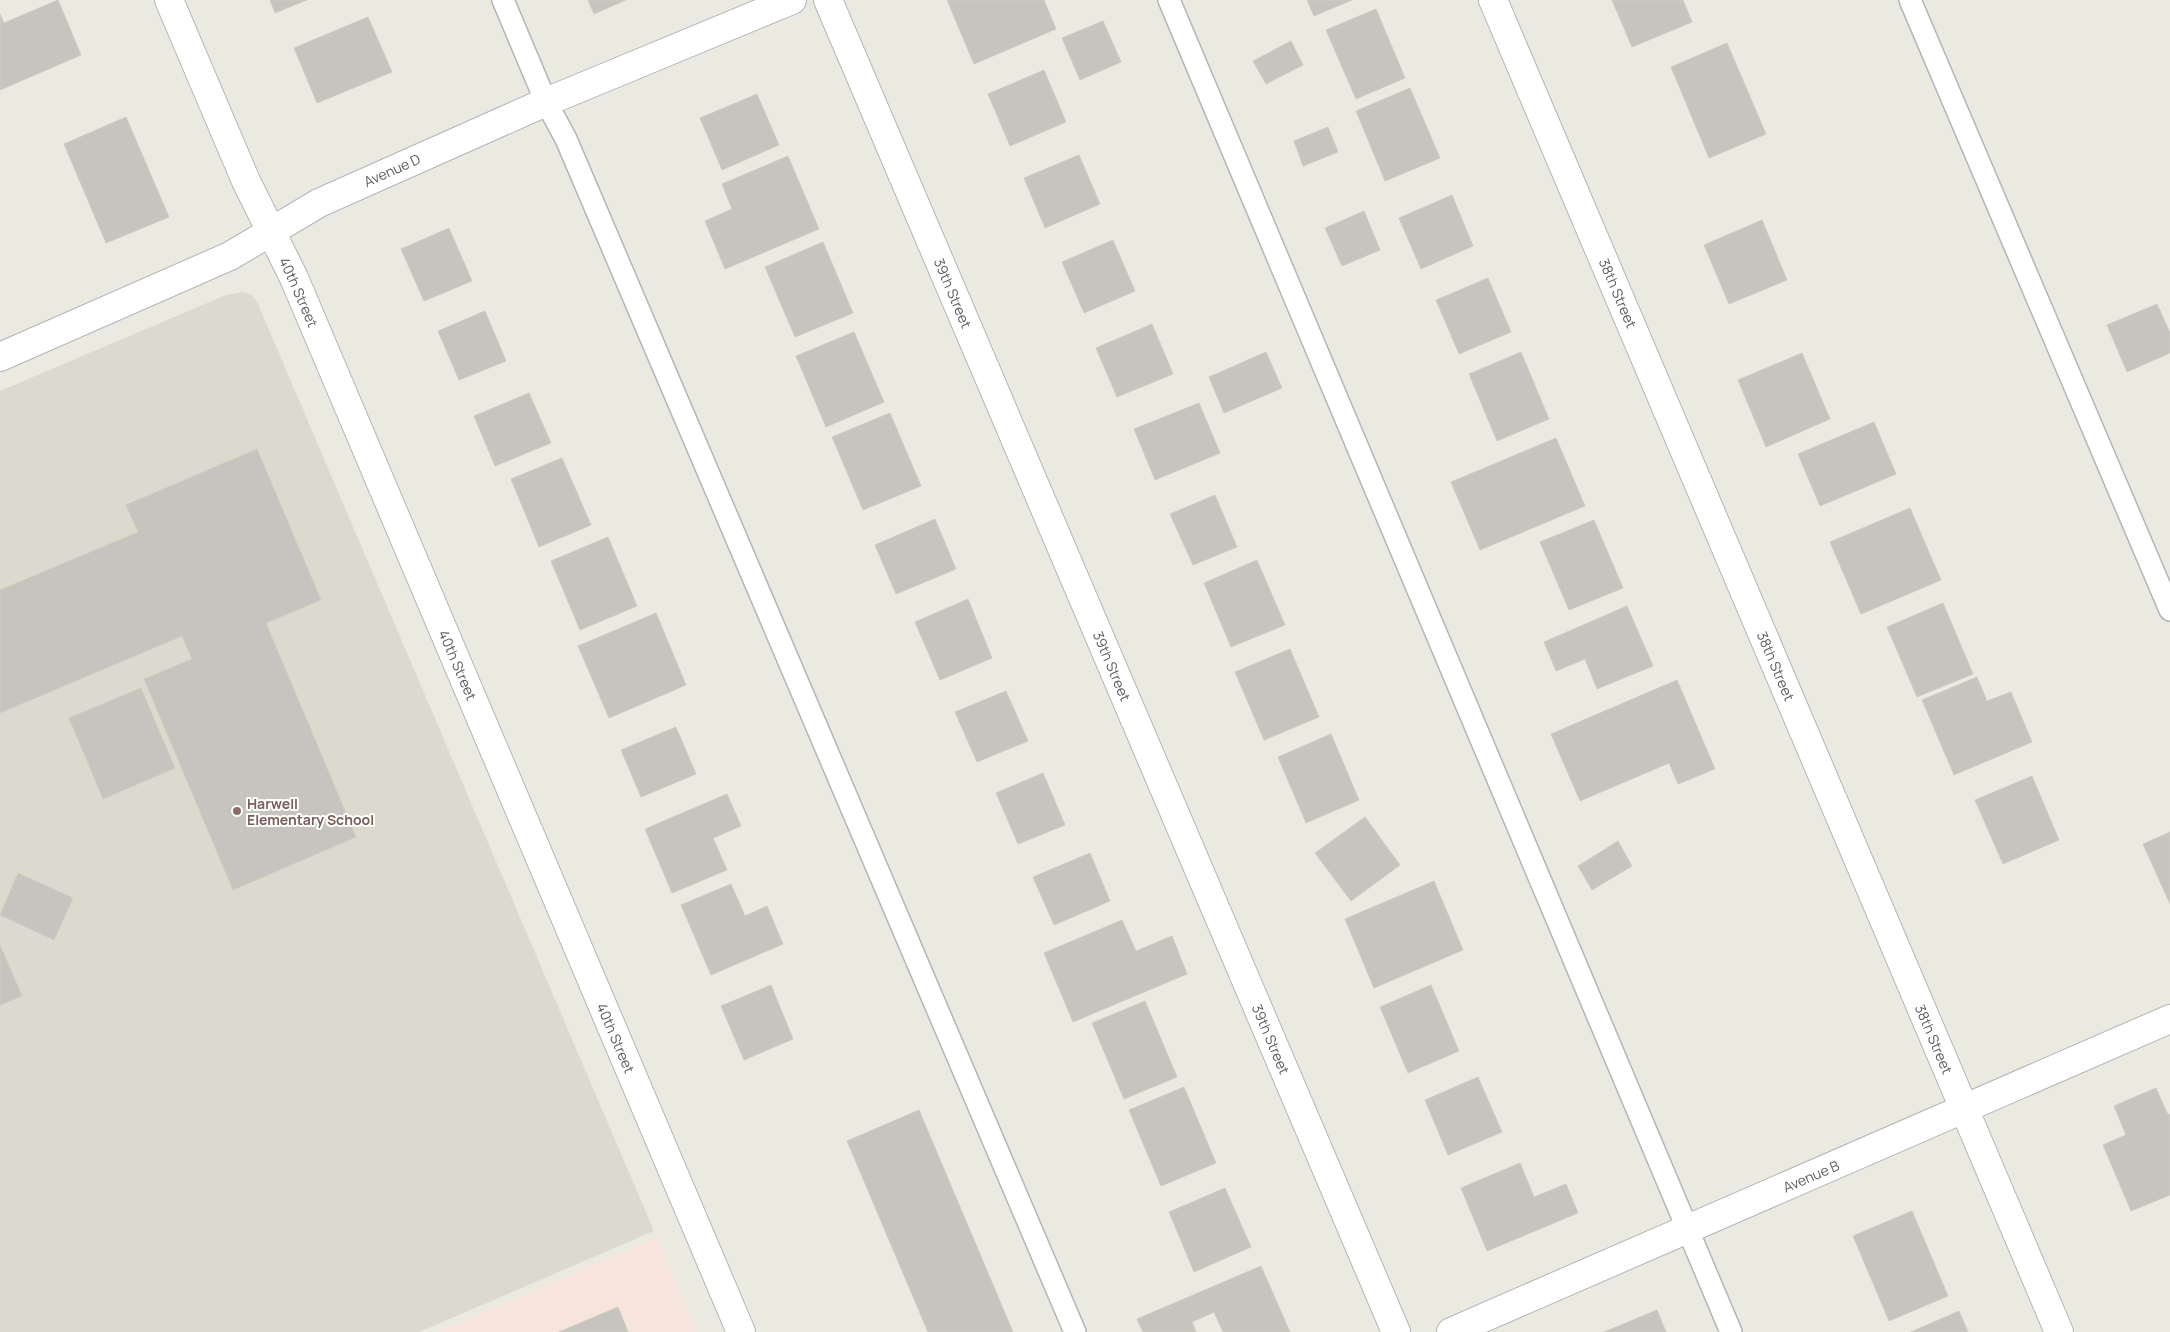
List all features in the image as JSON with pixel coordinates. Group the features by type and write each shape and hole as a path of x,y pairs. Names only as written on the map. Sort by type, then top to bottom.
{"street":[{"name":"40th Street","path":"169,0 246,182 298,287 741,1332"},
{"name":"Avenue D","path":"0,357 230,256 319,203 546,102 792,0"},
{"name":"39th Street","path":"828,0 1396,1332"},
{"name":"38th Street","path":"1493,0 2059,1332"},
{"name":"Avenue B","path":"1451,1332 2170,1019"}],"lane":[{"path":"503,0 546,102 566,139 1075,1332"},
{"path":"1169,0 1730,1332"},
{"path":"1910,0 2170,610"}],"shaded area":[{"name":"Harwell Elementary School","path":"243,292 252,295 257,302 654,1231 419,1332 0,1332 0,391 226,295"},
{"path":"657,1237 697,1332 438,1332"}],"building":[{"path":"58,0 81,55 0,90 0,14 4,23"},
{"path":"270,0 307,0 275,13"},
{"path":"588,0 626,0 594,14"},
{"path":"947,0 1044,0 1056,29 974,64"},
{"path":"1307,0 1352,0 1314,16"},
{"path":"1612,0 1683,0 1692,22 1632,47"},
{"path":"1376,9 1405,78 1356,99 1326,30"},
{"path":"368,17 392,72 317,103 294,48"},
{"path":"1103,21 1121,62 1080,80 1062,38"},
{"path":"1291,41 1303,65 1266,84 1253,61"},
{"path":"1727,43 1766,134 1709,158 1671,67"},
{"path":"1044,70 1066,122 1010,146 988,94"},
{"path":"1410,88 1440,158 1385,181 1356,111"},
{"path":"757,94 779,145 722,170 700,118"},
{"path":"126,117 169,217 106,243 64,144"},
{"path":"1328,127 1338,152 1303,166 1294,141"},
{"path":"1079,155 1100,204 1045,228 1024,178"},
{"path":"788,156 819,229 725,269 705,221 732,209 722,184"},
{"path":"1452,195 1473,246 1421,269 1399,218"},
{"path":"1364,211 1380,250 1342,266 1325,228"},
{"path":"1762,220 1787,280 1729,304 1704,245"},
{"path":"449,228 472,281 424,301 401,249"},
{"path":"1113,240 1135,291 1084,313 1062,262"},
{"path":"823,242 853,313 795,337 765,267"},
{"path":"1488,278 1511,332 1459,354 1436,300"},
{"path":"2157,304 2170,333 2170,353 2127,372 2107,325"},
{"path":"485,311 506,361 459,380 438,331"},
{"path":"1152,324 1173,374 1117,397 1096,348"},
{"path":"854,332 884,402 826,427 796,356"},
{"path":"1266,352 1282,388 1224,413 1209,377"},
{"path":"1521,352 1549,419 1497,441 1469,374"},
{"path":"1802,353 1830,419 1766,447 1738,380"},
{"path":"529,393 551,443 495,466 474,416"},
{"path":"1199,403 1220,453 1155,480 1134,429"},
{"path":"890,413 921,486 863,510 832,437"},
{"path":"1874,422 1896,474 1820,506 1798,454"},
{"path":"1556,438 1585,506 1480,550 1451,482"},
{"path":"257,449 321,600 266,623 356,837 233,890 144,679 192,659 182,636 0,713 0,590 138,532 126,505"},
{"path":"562,458 591,525 539,547 511,479"},
{"path":"1215,495 1237,547 1193,565 1170,514"},
{"path":"1910,508 1941,580 1861,614 1830,542"},
{"path":"935,519 956,569 896,594 875,545"},
{"path":"1594,520 1623,588 1569,610 1540,542"},
{"path":"608,537 637,606 580,630 551,561"},
{"path":"1257,560 1285,625 1231,647 1204,583"},
{"path":"968,599 992,658 940,680 915,622"},
{"path":"1943,603 1973,674 1917,697 1887,627"},
{"path":"1627,606 1653,666 1597,689 1585,659 1556,671 1544,642"},
{"path":"656,613 686,685 609,718 578,646"},
{"path":"1290,649 1319,717 1264,740 1235,672"},
{"path":"1977,677 1987,701 2011,692 2032,742 1954,775 1922,700"},
{"path":"1677,680 1715,769 1678,784 1669,763 1580,801 1551,734"},
{"path":"141,688 175,768 103,799 69,718"},
{"path":"1006,691 1028,741 977,762 955,712"},
{"path":"676,727 696,774 641,797 621,750"},
{"path":"1331,734 1359,800 1306,823 1278,757"},
{"path":"1043,773 1065,825 1018,844 996,793"},
{"path":"2032,776 2059,840 2003,864 1975,800"},
{"path":"727,794 741,826 713,838 727,870 672,893 645,829"},
{"path":"1365,817 1400,865 1351,901 1315,853"},
{"path":"2170,832 2170,904 2143,844"},
{"path":"1618,841 1632,866 1592,890 1578,866"},
{"path":"1090,853 1110,901 1054,925 1033,877"},
{"path":"18,873 73,898 54,940 0,915"},
{"path":"1434,881 1463,950 1374,988 1345,919"},
{"path":"731,884 745,916 767,906 783,944 711,975 681,905"},
{"path":"1122,920 1136,951 1172,936 1187,974 1073,1022 1044,953"},
{"path":"0,945 22,996 0,1005"},
{"path":"771,985 793,1039 744,1060 721,1006"},
{"path":"1431,985 1459,1051 1408,1073 1380,1007"},
{"path":"1145,1001 1177,1077 1124,1099 1092,1023"},
{"path":"1478,1077 1502,1132 1448,1155 1425,1100"},
{"path":"1184,1087 1216,1163 1161,1186 1129,1110"},
{"path":"2156,1088 2168,1115 2170,1114 2170,1195 2131,1211 2103,1145 2126,1135 2114,1106"},
{"path":"919,1110 1013,1332 928,1332 847,1141"},
{"path":"1520,1163 1534,1197 1566,1184 1578,1213 1487,1251 1461,1188"},
{"path":"1225,1188 1251,1247 1194,1272 1169,1212"},
{"path":"1912,1211 1948,1296 1889,1321 1853,1236"},
{"path":"1261,1266 1290,1332 1223,1332 1214,1312 1192,1322 1196,1332 1143,1332 1137,1319"},
{"path":"618,1307 628,1332 559,1332"},
{"path":"1657,1310 1666,1332 1604,1332"},
{"path":"1959,1311 1968,1332 1911,1332"}],"place":[{"name":"Harwell Elementary School","path":"237,811"}]}
